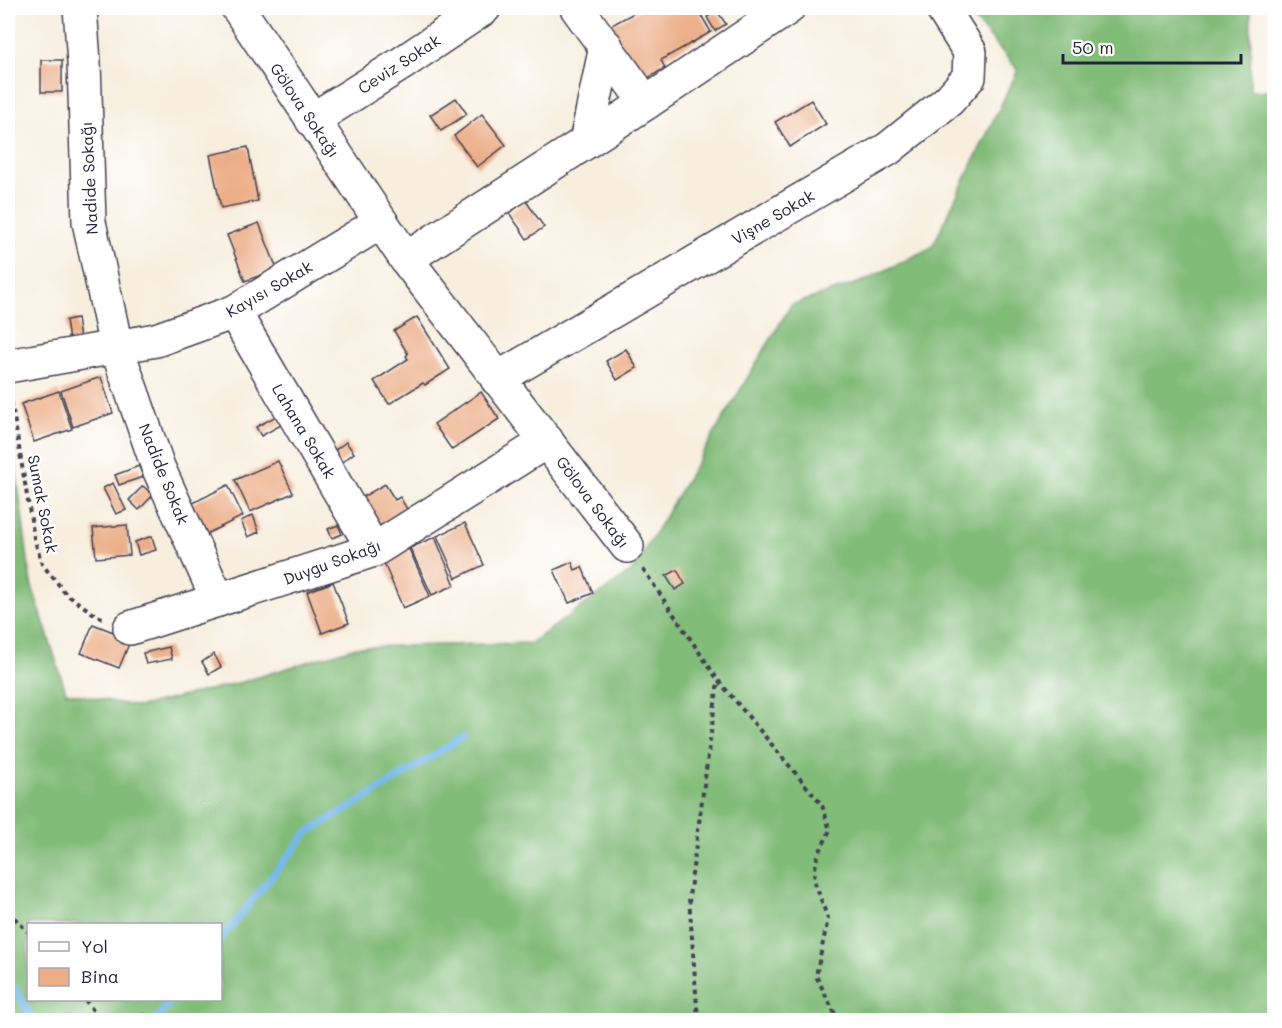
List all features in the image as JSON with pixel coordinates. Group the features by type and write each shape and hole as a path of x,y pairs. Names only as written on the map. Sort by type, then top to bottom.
{"street":[{"name":"Nadide Sokağı","path":"80,8 89,222 116,346"},
{"name":"Gölova Sokağı","path":"238,8 406,259 627,546"},
{"name":"Ceviz Sokak","path":"312,120 484,8"},
{"path":"577,8 646,103"},
{"path":"406,259 788,8"},
{"name":"Vişne Sokak","path":"497,379 888,149 949,100 969,77 970,52 942,8"},
{"path":"586,142 606,46"},
{"name":"Kayısı Sokak","path":"8,376 116,346 156,340 234,312 381,222"},
{"name":"Lahana Sokak","path":"234,312 374,550"},
{"name":"Nadide Sokak","path":"116,346 159,467 218,600"},
{"name":"Duygu Sokağı","path":"130,628 374,550 547,441"}],"path":[{"name":"Sumak Sokak","path":"8,376 34,538 42,564 66,594 97,616 130,628"},
{"name":"Gölova Sokağı","path":"627,546 718,680 822,805 830,830 816,860 814,879 828,919 816,976 838,1020"},
{"path":"698,1020 689,897 718,680"},
{"path":"8,911 27,931"},
{"path":"86,1001 96,1014 117,1017 144,1015 150,1020"}],"green space":[{"path":"965,8 1251,8 1250,91 1274,91 1274,1020 8,1020 8,409 31,583 66,692 139,707 242,682 356,647 531,643 633,570 791,305 864,281 932,247 1018,70"}],"building":[{"path":"643,8 697,8 711,32 661,60 665,68 640,83 608,27"},
{"path":"717,11 726,24 715,31 707,17"},
{"path":"41,60 62,60 62,92 41,92"},
{"path":"456,98 467,114 441,131 430,115"},
{"path":"811,100 826,124 790,147 775,122"},
{"path":"482,114 506,145 477,167 454,136"},
{"path":"248,147 258,201 221,208 210,155"},
{"path":"526,201 544,227 527,239 509,213"},
{"path":"259,223 277,269 245,281 227,235"},
{"path":"417,317 450,369 389,404 374,381 408,359 406,356 408,354 394,331"},
{"path":"77,318 80,339 69,341 66,320"},
{"path":"626,349 637,368 617,380 606,361"},
{"path":"101,377 113,413 73,427 61,391"},
{"path":"59,391 72,429 34,442 21,404"},
{"path":"481,392 499,419 452,450 434,424"},
{"path":"278,415 283,424 261,436 256,427"},
{"path":"346,442 354,453 338,465 330,454"},
{"path":"278,461 293,493 250,512 235,480"},
{"path":"139,466 143,477 119,485 115,475"},
{"path":"113,483 126,510 116,514 103,488"},
{"path":"385,484 395,500 400,497 408,511 373,532 354,502"},
{"path":"228,485 243,516 202,536 187,506"},
{"path":"143,486 153,495 139,510 129,500"},
{"path":"253,515 259,532 248,537 241,521"},
{"path":"465,523 484,565 456,578 437,536"},
{"path":"127,525 130,555 96,558 93,528"},
{"path":"338,525 342,534 332,538 328,529"},
{"path":"152,536 156,550 139,555 135,542"},
{"path":"435,537 455,585 432,595 410,548"},
{"path":"409,549 430,596 403,608 383,561"},
{"path":"572,562 575,570 582,567 593,593 569,603 554,570"},
{"path":"677,570 685,584 675,590 666,576"},
{"path":"333,582 349,623 322,633 307,592"},
{"path":"93,624 131,639 119,668 81,653"},
{"path":"169,647 172,659 146,664 143,653"},
{"path":"214,654 221,667 209,674 202,662"}],"waterway":[{"path":"222,938 308,832 463,737"},
{"path":"8,977 32,1020"},
{"path":"155,1020 171,1001"}]}
